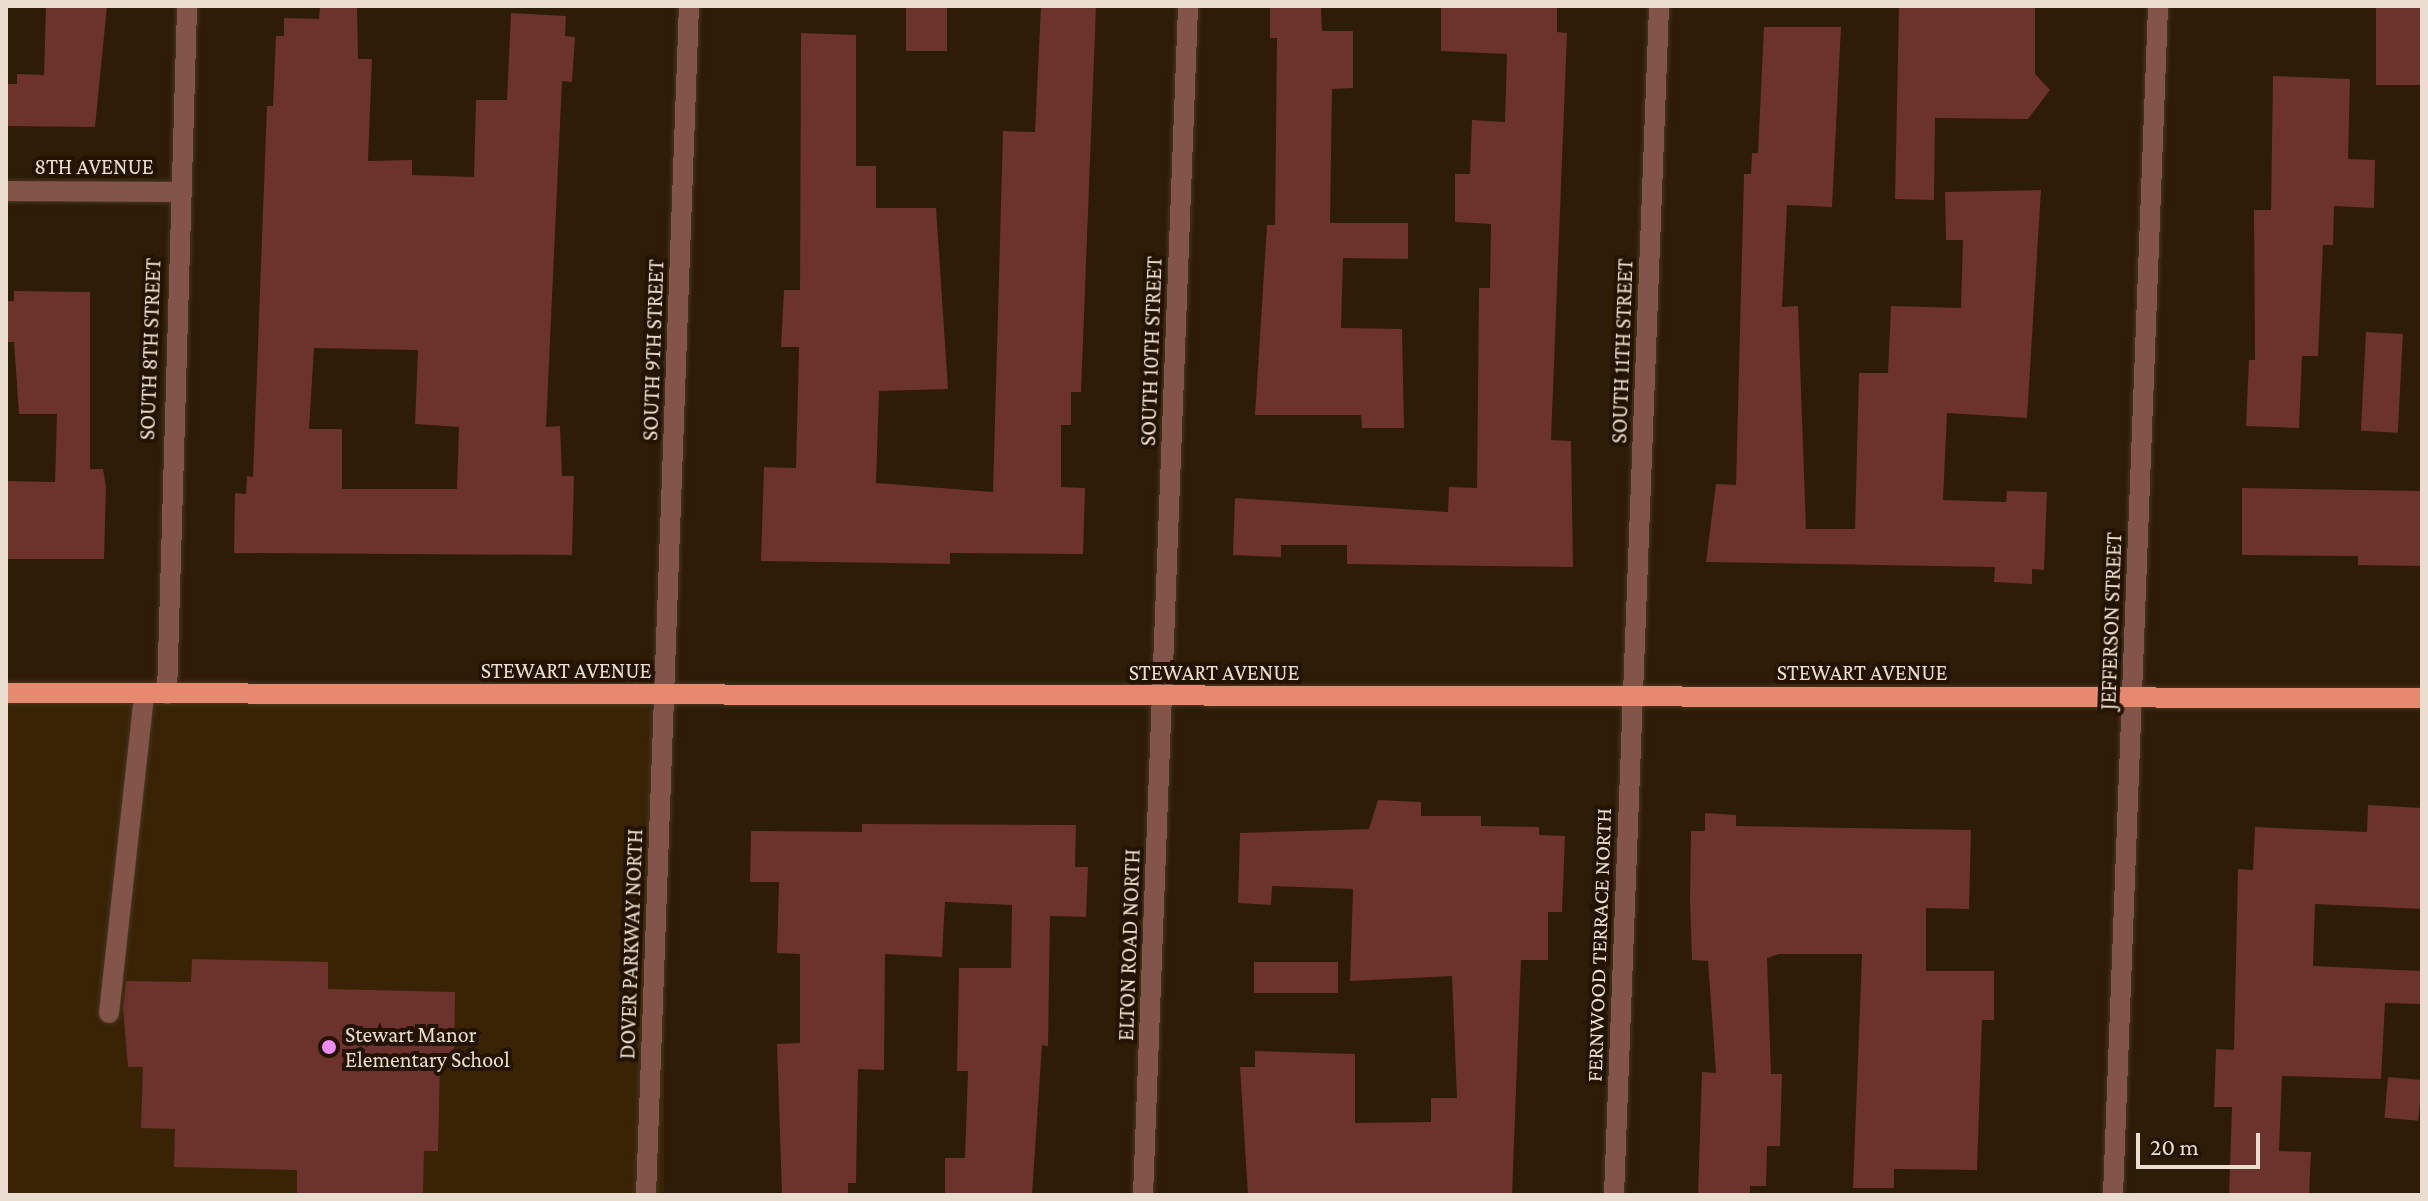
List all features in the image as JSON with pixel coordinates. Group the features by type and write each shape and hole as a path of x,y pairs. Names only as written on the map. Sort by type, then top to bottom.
{"main road":[{"name":"STEWART AVENUE","path":"6,693 2422,698"}],"street":[{"name":"SOUTH 8TH STREET","path":"167,694 187,6"},
{"name":"SOUTH 9TH STREET","path":"664,695 689,6"},
{"name":"SOUTH 10TH STREET","path":"1162,697 1188,6"},
{"name":"SOUTH 11TH STREET","path":"1633,697 1659,6"},
{"name":"JEFFERSON STREET","path":"2113,1195 2158,6"},
{"name":"8TH AVENUE","path":"6,191 181,192"},
{"path":"109,1013 144,694"},
{"name":"DOVER PARKWAY NORTH","path":"646,1195 664,695"},
{"name":"ELTON ROAD NORTH","path":"1143,1195 1162,697"},
{"name":"FERNWOOD TERRACE NORTH","path":"1614,1195 1633,697"}],"shaded area":[{"name":"Stewart Manor Elementary School","path":"6,692 664,692 664,1195 6,1195"}],"building":[{"path":"46,6 107,6 95,127 6,126 6,84 17,84 17,74 44,75"},
{"path":"320,6 357,6 358,59 372,59 368,161 412,160 412,175 474,177 476,100 507,100 511,13 566,16 565,36 575,37 572,82 562,81 546,427 560,426 562,476 574,476 572,555 234,553 235,493 246,494 247,476 253,477 267,106 273,106 276,36 284,36 284,18 319,19","holes":["314,348 418,350 415,424 459,427 457,489 342,489 342,429 309,429"]},
{"path":"906,6 947,6 947,51 906,51"},
{"path":"1041,6 1096,6 1081,392 1071,392 1071,425 1061,425 1061,487 1085,488 1083,554 950,553 950,564 761,561 764,467 796,468 799,347 781,347 784,290 800,290 801,33 856,35 856,166 876,166 876,208 936,208 948,389 879,391 876,483 993,492 1003,131 1035,132"},
{"path":"1270,6 1321,6 1322,31 1353,31 1353,88 1332,89 1330,223 1408,223 1408,259 1343,258 1341,328 1402,329 1404,428 1362,428 1361,415 1255,415 1267,225 1275,225 1277,38 1270,38"},
{"path":"1441,6 1557,6 1557,32 1567,33 1551,440 1571,441 1573,567 1347,564 1347,545 1281,545 1281,557 1233,555 1235,498 1448,512 1449,487 1477,488 1479,288 1490,288 1491,224 1455,222 1455,174 1470,174 1472,120 1505,122 1507,54 1441,51"},
{"path":"1899,6 2035,6 2035,74 2050,90 2028,119 1935,118 1934,200 1895,199"},
{"path":"2376,6 2420,6 2420,85 2376,85"},
{"path":"1764,27 1841,27 1832,207 1787,205 1782,307 1798,306 1806,529 1855,529 1859,373 1888,373 1891,306 1961,308 1963,240 1946,240 1945,192 2041,190 2027,418 1947,413 1943,500 2006,502 2007,491 2047,492 2044,570 2032,569 2032,584 1994,582 1995,567 1706,562 1716,484 1736,485 1744,174 1751,174 1752,153 1758,153"},
{"path":"2273,76 2350,79 2348,159 2375,160 2374,208 2334,206 2333,245 2323,245 2318,356 2302,356 2299,428 2246,426 2249,360 2255,360 2254,210 2271,210"},
{"path":"14,291 90,292 90,469 103,469 106,487 104,559 6,559 6,481 55,482 57,414 19,414 14,342 6,342 6,301 14,301"},
{"path":"2366,332 2403,334 2398,433 2361,431"},
{"path":"2242,488 2422,491 2422,566 2358,565 2358,556 2242,555"},
{"path":"1378,800 1421,802 1421,816 1481,816 1481,826 1539,827 1539,835 1565,836 1562,912 1548,912 1548,960 1521,960 1512,1195 1248,1195 1240,1067 1255,1067 1255,1051 1355,1054 1355,1123 1431,1122 1431,1098 1457,1098 1452,976 1350,981 1353,889 1272,886 1271,905 1238,903 1240,833 1369,829"},
{"path":"2368,805 2422,808 2422,909 2315,904 2313,966 2422,971 2422,1004 2385,1003 2381,1079 2282,1076 2279,1151 2311,1152 2309,1195 2229,1195 2232,1107 2214,1107 2216,1049 2234,1050 2238,869 2253,870 2255,827 2367,832"},
{"path":"1705,813 1736,815 1736,826 1971,830 1969,909 1926,908 1926,971 1994,971 1994,1020 1982,1020 1977,1170 1894,1169 1894,1188 1853,1188 1862,954 1779,954 1767,958 1771,1074 1782,1074 1780,1146 1767,1146 1766,1186 1750,1186 1750,1195 1698,1195 1702,1072 1716,1073 1708,961 1692,960 1691,831 1705,831"},
{"path":"862,824 1076,825 1075,867 1088,867 1086,917 1050,916 1048,1046 1042,1045 1032,1195 945,1195 945,1158 965,1158 968,1071 957,1071 959,968 1011,968 1012,905 945,902 942,957 885,954 884,1070 858,1069 856,1183 848,1183 848,1195 782,1195 777,1044 800,1043 800,954 777,953 779,882 750,882 751,831 862,832"},
{"path":"192,959 328,962 328,989 455,992 454,1065 440,1064 438,1151 424,1151 423,1195 297,1195 297,1170 174,1167 175,1129 141,1128 143,1067 128,1067 123,1008 126,981 191,982"},
{"path":"1254,962 1338,962 1338,993 1254,993"},
{"path":"2388,1077 2422,1080 2418,1121 2384,1118"}],"place":[{"name":"Stewart Manor Elementary School","path":"329,1047"}]}
